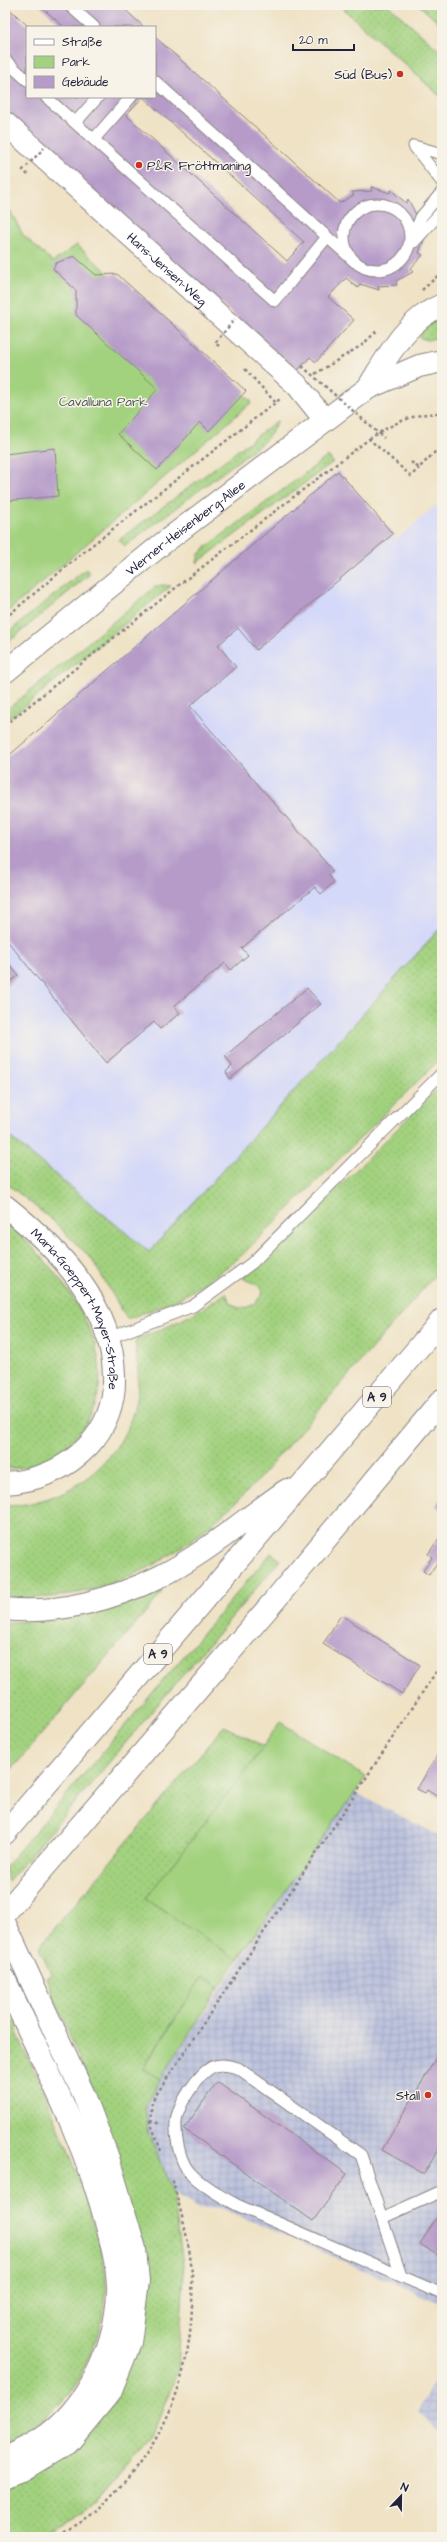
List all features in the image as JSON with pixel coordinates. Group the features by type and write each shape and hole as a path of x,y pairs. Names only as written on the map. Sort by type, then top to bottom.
{"main road":[{"name":"Hans-Jensen-Weg","path":"5,122 299,375 325,420"},
{"name":"Werner-Heisenberg-Allee","path":"368,388 396,343 429,310 442,305"},
{"name":"Werner-Heisenberg-Allee","path":"5,672 162,544 368,388 440,361"},
{"name":"Maria-Goeppert-Mayer-Straße","path":"5,1206 48,1243 68,1265 102,1316 109,1338 114,1364 115,1387 105,1424 94,1440 65,1466 46,1476 26,1482 5,1483"},
{"name":"A 9","path":"5,1833 442,1320"},
{"path":"5,1913 274,1601 442,1400"},
{"path":"5,1609 45,1609 82,1604 128,1590 162,1576 201,1551 311,1473"},
{"path":"5,1924 84,2095 108,2158 135,2249 138,2281 130,2342 110,2392 68,2443 23,2470 5,2476"},
{"path":"5,1980 74,2130 100,2201 112,2247 118,2289 111,2336 98,2373 70,2413 40,2440 5,2458"}],"lane":[{"path":"69,5 93,26"},
{"path":"5,60 26,79"},
{"path":"156,82 355,262 365,268 376,271 387,269 397,264 405,257 421,217 442,192"},
{"path":"47,98 275,301 327,237"},
{"path":"75,123 97,98"},
{"path":"94,139 130,98"},
{"path":"414,146 442,154"},
{"path":"414,146 442,170"},
{"path":"414,146 442,182"},
{"path":"355,262 345,244 344,232 354,213 368,206 384,205 394,209 403,216 409,225 410,246"},
{"path":"410,246 442,211"},
{"path":"109,1338 193,1306 252,1263 442,1073"},
{"path":"401,2276 361,2155 238,2068 226,2064 213,2066 201,2075 184,2100 176,2121 176,2139 187,2169 215,2193 237,2205 442,2294"},
{"path":"382,2218 442,2191"}],"path":[{"path":"28,175 23,170 44,148"},
{"path":"419,293 442,272"},
{"path":"219,346 215,343 235,319"},
{"path":"5,618 91,546 276,403 299,375 362,345 379,330"},
{"path":"245,369 276,403"},
{"path":"299,375 384,438"},
{"path":"5,725 188,578 370,439 396,421 422,413 442,413"},
{"path":"370,439 411,476 442,445"},
{"path":"411,462 419,468"},
{"path":"164,2158 150,2121 152,2101 442,1663"},
{"path":"53,2537 89,2517 126,2480 158,2438 183,2376 191,2316 192,2274 185,2226 170,2171"}],"shaded area":[{"path":"338,470 397,539 442,500 442,926 149,1252 5,1133 5,758"},
{"path":"352,1791 442,1837 442,2304 221,2208 199,2208 173,2193 148,2133 145,2107 160,2079"},
{"path":"442,2366 442,2433 418,2411"}],"green space":[{"path":"339,5 388,5 442,53 442,98"},
{"path":"419,5 442,5 442,26"},
{"name":"Cavalluna Park","path":"5,201 23,235 53,262 77,245 252,402 5,614"},
{"path":"442,317 442,336 428,340 420,338 419,333 429,324"},
{"path":"278,420 270,435 262,443 125,546 119,540"},
{"path":"328,456 333,462 197,563 199,554 205,548"},
{"path":"86,569 90,574 5,645 5,635"},
{"path":"162,585 171,586 5,722 5,712 9,708 155,587"},
{"path":"442,926 442,1057 240,1257 205,1283 175,1301 127,1319 91,1258 52,1220 5,1182 5,1133 149,1252"},
{"path":"442,1084 442,1267 257,1481 203,1532 144,1570 113,1583 80,1592 44,1597 5,1598 5,1506 30,1503 54,1496 76,1485 96,1471 112,1453 125,1432 134,1409 138,1383 135,1343 137,1339 161,1330 183,1319 226,1293 229,1300 238,1308 249,1307 259,1299 263,1293 261,1287 243,1278 304,1222"},
{"path":"5,1220 50,1266 70,1294 87,1323 97,1353 100,1384 91,1414 65,1448 41,1462 14,1468 5,1468"},
{"path":"271,1553 280,1560 8,1882 5,1867"},
{"path":"160,1589 161,1594 5,1777 5,1622 26,1622 65,1618 103,1610"},
{"path":"280,1722 366,1777 237,1959 145,1899 251,1764"},
{"path":"224,1726 352,1791 219,1987 203,1976 143,2068 160,2079 145,2107 148,2133 173,2193 184,2273 178,2370 151,2438 84,2513 38,2537 5,2537 5,2485 121,2380 94,2095 46,1977 51,1974 39,1947"},
{"path":"203,1976 219,1987 160,2079 143,2069"},
{"path":"5,2006 12,2022 18,2020 17,2033 57,2123 75,2168 100,2243 106,2278 106,2293 99,2330 84,2368 75,2384 52,2412 38,2424 5,2446"}],"building":[{"name":"P&R Fröttmaning","path":"5,5 28,26 26,26 26,98 142,98 126,115 287,261 304,242 144,98 156,98 156,38 340,203 354,195 352,192 372,191 371,187 390,193 391,190 406,203 408,199 426,234 419,253 423,255 410,269 413,272 396,281 397,285 378,286 379,290 360,284 358,288 346,278 328,297 354,320 316,362 310,357 297,371 5,113"},
{"path":"39,5 120,5 143,26 63,26"},
{"path":"74,256 96,275 117,274 246,391 209,431 200,422 157,470 118,434 158,389 76,315 76,290 53,269 56,263"},
{"path":"55,448 58,496 5,501 5,454"},
{"path":"338,471 393,534 256,650 238,628 218,645 236,667 190,706 333,871 329,875 334,882 321,894 315,887 242,948 248,955 231,970 225,963 174,1006 180,1013 160,1029 154,1022 106,1063 5,938 5,759"},
{"path":"5,959 18,975 5,987"},
{"path":"307,988 321,1004 230,1079 226,1072 232,1066 225,1056"},
{"path":"442,1496 442,1510 436,1506"},
{"path":"442,1534 442,1564 438,1561 429,1575 423,1571 432,1557 428,1554"},
{"path":"341,1615 420,1665 402,1694 323,1644"},
{"path":"439,1752 442,1753 441,1799 427,1790 425,1793 417,1789"},
{"name":"Stall","path":"442,2048 442,2143 424,2174 382,2150"},
{"path":"217,2082 347,2174 313,2221 184,2129"},
{"path":"442,2209 442,2258 420,2244"}],"place":[{"name":"Süd (Bus)","path":"400,74"},
{"name":"P&R Fröttmaning","path":"139,165"},
{"name":"Stall","path":"428,2095"}]}
